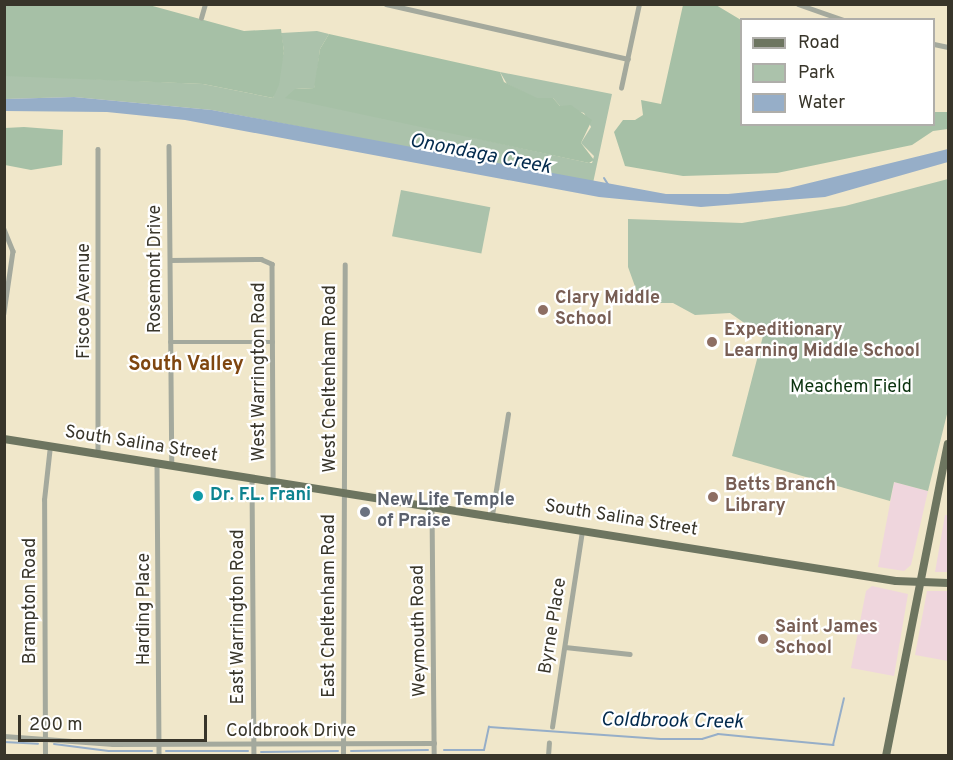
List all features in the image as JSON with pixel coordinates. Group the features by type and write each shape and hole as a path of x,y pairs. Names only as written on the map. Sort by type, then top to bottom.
{"main road":[{"name":"South Salina Street","path":"4,438 918,583 948,583"},
{"path":"886,756 918,583 948,444"}],"street":[{"path":"201,18 205,4"},
{"path":"386,4 628,59"},
{"path":"621,88 639,4"},
{"path":"798,4 838,18"},
{"name":"Rosemont Drive","path":"169,146 172,465"},
{"name":"Fiscoe Avenue","path":"98,149 98,453"},
{"path":"4,229 13,251 4,313"},
{"name":"West Warrington Road","path":"170,260 261,258 272,264 273,481"},
{"name":"West Cheltenham Road","path":"343,492 345,265"},
{"path":"170,342 273,342"},
{"path":"492,515 508,414"},
{"name":"Brampton Road","path":"45,756 44,500 50,446"},
{"name":"Harding Place","path":"157,463 159,756"},
{"name":"East Warrington Road","path":"252,478 254,756"},
{"name":"East Cheltenham Road","path":"343,492 343,756"},
{"name":"Weymouth Road","path":"432,506 434,756"},
{"name":"Byrne Place","path":"552,727 582,528"},
{"path":"565,647 630,654"},
{"name":"Coldbrook Drive","path":"4,736 159,744 343,746 434,743"},
{"path":"548,756 549,743"}],"shaded area":[{"path":"894,482 928,491 911,565 904,571 878,567"},
{"path":"945,515 948,515 948,572 935,572"},
{"path":"872,586 908,594 894,676 851,668 866,591"},
{"path":"927,591 948,591 948,661 915,655"}],"green space":[{"path":"5,5 149,5 244,31 281,29 284,51 279,85 273,98 203,84 5,76"},
{"path":"683,5 716,5 740,19 740,126 935,126 935,112 948,112 948,129 933,131 912,145 777,173 683,176 625,166 614,132 623,120 635,120 643,115 641,100 661,104"},
{"path":"317,31 329,34 320,49 314,88 295,89 439,130 589,163 592,163 594,156 581,143 591,127 584,113 560,106 553,98 537,99 507,84 500,72 612,94 593,183 212,110 74,97 5,99 5,76 9,75 203,84 273,98 284,51 281,33"},
{"path":"329,34 500,72 504,82 537,98 553,98 560,106 571,105 592,120 581,143 594,160 589,163 285,98 295,89 314,88 320,49"},
{"path":"5,128 63,130 62,165 31,170 5,165"},
{"name":"Meachem Field","path":"948,179 948,410 928,491 894,482 890,501 732,456 763,336 730,313 695,315 673,303 641,303 628,267 628,219 742,223 845,206"},
{"path":"401,190 490,207 481,254 392,236"}],"water":[{"path":"74,97 212,110 666,194 728,194 789,188 948,149 948,162 825,197 701,207 599,197 185,120 107,112 5,111 5,99"}],"waterway":[{"path":"604,178 609,186"},
{"name":"Coldbrook Creek","path":"444,750 484,750 489,727 661,739 702,739 718,734 833,745 844,698"},
{"name":"Coldbrook Creek","path":"4,742 38,744"},
{"name":"Coldbrook Creek","path":"54,744 109,751 152,751"},
{"name":"Coldbrook Creek","path":"351,751 428,750"},
{"name":"Coldbrook Creek","path":"166,751 248,751"},
{"name":"Coldbrook Creek","path":"261,752 338,751"}],"place":[{"name":"Clary Middle School","path":"543,310"},
{"name":"Expeditionary Learning Middle School","path":"712,342"},
{"name":"Dr. F.L. Frani","path":"198,496"},
{"name":"Betts Branch Library","path":"713,497"},
{"name":"New Life Temple of Praise","path":"365,512"},
{"name":"Saint James School","path":"763,639"}],"district":[{"name":"South Valley","path":"186,365"}],"water label":[{"name":"Onondaga Creek","path":"480,155"}]}
